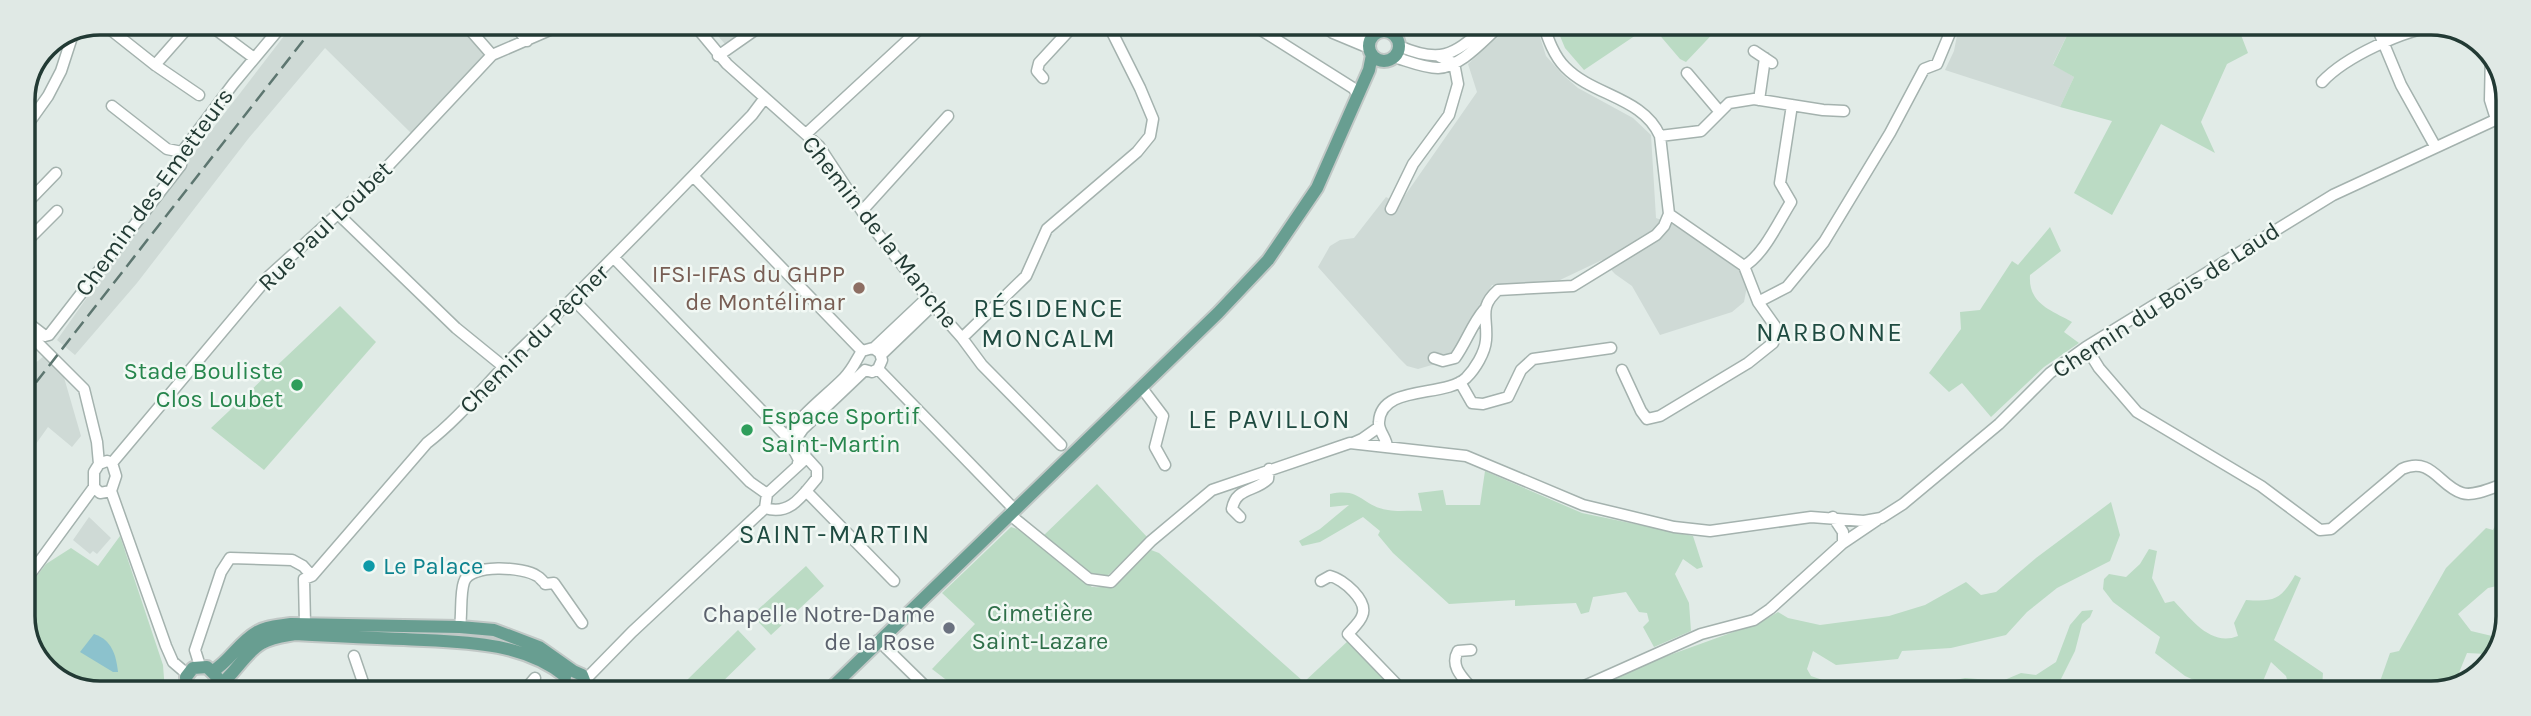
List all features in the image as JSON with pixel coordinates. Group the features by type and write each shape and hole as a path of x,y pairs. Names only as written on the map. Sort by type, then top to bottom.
{"main road":[{"path":"838,681 1012,512 1066,450 1141,387 1268,260 1317,188 1358,94 1369,70 1375,40 1393,45 1373,80 1358,94"},
{"path":"213,671 259,630 270,627 305,624 460,627 504,633 539,647 572,681"},
{"path":"227,681 254,648 272,639 295,634 462,642 504,647 537,658 570,681"},
{"path":"185,681 187,674 200,666 213,671 217,681"}],"street":[{"path":"117,35 198,94"},
{"path":"155,65 181,35"},
{"path":"223,35 254,58"},
{"name":"Chemin des Emetteurs","path":"35,328 45,336 49,335 181,165 182,152 274,35"},
{"path":"474,35 492,55"},
{"path":"522,35 527,41"},
{"name":"Rue Paul Loubet","path":"112,463 269,276 409,145 492,55 540,35"},
{"name":"Chemin de la Manche","path":"702,35 718,55 827,156 862,211 982,365 1066,450"},
{"path":"718,55 747,35"},
{"path":"806,134 913,35"},
{"path":"1042,78 1037,71 1039,62 1064,35"},
{"path":"962,338 1026,276 1047,229 1137,152 1150,136 1153,119 1114,35"},
{"path":"1269,35 1358,94"},
{"path":"1345,35 1375,40"},
{"path":"1440,62 1476,35"},
{"path":"1393,45 1440,62 1454,63 1488,35"},
{"path":"1434,358 1443,362 1455,358 1465,344 1476,319 1490,297 1498,290 1573,286 1656,235 1669,214 1660,136 1651,119 1638,109 1592,87 1563,65 1547,35"},
{"path":"1758,302 1787,287 1824,242 1890,133 1924,69 1937,64 1949,35"},
{"path":"2380,35 2401,85 2435,146"},
{"path":"2322,82 2334,69 2384,43 2406,35"},
{"path":"35,114 61,71 70,43"},
{"path":"1754,51 1768,60 1759,100"},
{"path":"1440,62 1458,84"},
{"path":"1391,209 1413,163 1447,120 1458,84 1454,63"},
{"path":"1687,73 1720,112"},
{"path":"2491,74 2490,100 2496,119"},
{"name":"Chemin du Pêcher","path":"308,578 427,443 447,427 694,177 764,99"},
{"path":"1660,136 1701,131 1729,103 1759,100 1844,111"},
{"path":"1744,266 1752,262 1759,253 1791,202 1780,183 1792,105"},
{"path":"112,106 167,149 182,152"},
{"path":"862,211 948,116"},
{"name":"Chemin du Bois de Laud","path":"1596,681 1701,634 1754,620 1770,609 1843,543 1924,486 1999,424 2050,373 2086,347 2333,195 2496,119"},
{"path":"35,195 56,173"},
{"path":"694,177 860,356 865,370"},
{"path":"35,233 57,211"},
{"path":"338,214 456,328 504,367"},
{"path":"1622,370 1647,419 1660,416 1748,363 1773,343 1776,335 1775,326 1758,302 1744,266 1669,214"},
{"path":"614,258 787,437 798,463"},
{"path":"573,299 750,482 767,494"},
{"path":"787,437 794,424 844,378 860,356 878,352 931,301"},
{"path":"1387,447 1379,427 1379,418 1391,401 1461,382 1467,377 1482,355 1486,343 1484,310"},
{"path":"35,340 84,388 99,464"},
{"path":"2086,347 2099,368 2137,412 2261,486 2320,530 2331,529 2402,469 2412,465 2427,468 2462,494 2496,486"},
{"path":"1461,382 1468,400 1472,403 1493,402 1508,397 1521,370 1534,359 1611,348"},
{"path":"865,370 872,372 882,364 878,352"},
{"path":"878,369 1012,512 1089,579 1111,582 1151,541 1212,490 1362,439 1379,427"},
{"path":"765,508 782,511 817,478 817,470 795,443 800,433 865,370"},
{"path":"1141,387 1163,416 1155,447 1165,466"},
{"path":"1350,443 1466,456 1583,505 1674,527 1710,531 1811,516 1864,521 1881,518"},
{"path":"35,568 94,487 94,472 99,464 107,461 112,463 116,476 111,491 166,646 173,662 187,674"},
{"path":"581,681 765,508 767,494 798,463 810,462"},
{"path":"1240,517 1232,509 1234,499 1245,489 1261,485 1268,479 1269,469"},
{"path":"94,487 100,493 111,491"},
{"path":"806,491 894,582"},
{"path":"1833,517 1843,532 1843,543"},
{"path":"200,666 195,650 221,572 230,558 292,559 303,566 308,578 305,624"},
{"path":"460,627 464,581 469,574 490,568 526,572 538,576 545,584 555,583 582,623"},
{"path":"1321,581 1330,576 1337,578 1358,597 1363,606 1363,615 1349,634 1394,681"},
{"path":"878,640 920,681"},
{"path":"1466,681 1455,667 1454,659 1458,651 1471,650"},
{"path":"354,656 363,681"}],"shaded area":[{"path":"285,35 466,35 484,55 411,133 325,48 248,139 137,283 75,355 57,340 134,231"},
{"path":"717,35 738,35 725,44"},
{"path":"1500,35 1539,35 1546,56 1563,75 1578,88 1633,118 1651,135 1656,218 1683,228 1742,271 1747,286 1744,302 1732,312 1660,335 1632,286 1602,260 1560,280 1492,285 1449,360 1418,369 1407,366 1318,267 1330,246 1340,240 1354,238 1386,197 1399,204 1477,92 1468,64"},
{"path":"1957,35 2067,35 2053,64 2074,77 2060,107 1945,70 1954,51"},
{"path":"44,356 63,374 81,436 72,447 48,427 35,445 35,363"},
{"path":"89,517 111,538 97,554 93,551 90,554 73,540"}],"green space":[{"path":"1560,35 1636,35 1584,70 1565,48"},
{"path":"1660,35 1712,35 1686,62 1680,59"},
{"path":"2067,35 2241,35 2248,53 2227,64 2201,122 2215,153 2161,124 2112,215 2074,193 2112,121 2060,107 2074,77 2053,65"},
{"path":"2050,227 2061,251 2030,275 2030,285 2042,305 2072,322 2064,332 2079,343 2044,367 1991,417 1962,383 1949,392 1929,373 1961,329 1960,312 1980,310 2012,261 2018,265"},
{"name":"Stade Bouliste Clos Loubet","path":"340,306 376,342 264,470 211,428"},
{"path":"1485,471 1582,513 1693,536 1703,567 1697,569 1683,559 1675,574 1689,603 1691,631 1654,647 1643,627 1649,621 1647,613 1639,612 1626,592 1593,597 1589,612 1581,614 1576,603 1515,606 1515,600 1449,604 1393,553 1378,535 1380,531 1363,517 1320,542 1302,546 1299,541 1320,529 1349,505 1330,507 1330,494 1349,493 1388,510 1422,511 1418,493 1443,490 1446,505 1480,505"},
{"path":"1097,484 1148,538 1104,579 1089,574 1042,537"},
{"path":"2111,502 2120,535 2110,561 2057,588 2027,612 2006,635 1951,648 1902,651 1898,659 1836,665 1813,651 1807,669 1811,676 1825,681 1606,681 1631,669 1761,622 1778,612 1788,618 1820,625 1889,616 1925,605 1966,582 1981,595 1996,592 2036,558"},
{"path":"2496,524 2496,586 2488,588 2458,614 2471,631 2492,636 2485,652 2467,653 2458,675 2452,678 2431,681 2380,681 2390,653 2399,651 2446,568 2486,528 2493,530"},
{"name":"Cimetière Saint-Lazare","path":"1011,527 1020,530 1092,587 1103,587 1118,581 1151,550 1159,553 1303,681 948,681 932,669 975,624 942,593"},
{"path":"120,536 163,665 164,681 83,679 57,665 46,652 36,629 35,578 46,564 71,548 98,566"},
{"path":"2149,549 2157,551 2152,578 2165,603 2174,601 2202,629 2219,638 2238,636 2234,623 2246,600 2276,598 2295,575 2301,578 2274,640 2323,673 2322,681 2287,681 2286,676 2271,662 2263,681 2196,681 2185,676 2155,653 2160,637 2113,602 2103,589 2104,579 2109,574 2126,577 2140,564"},
{"path":"806,566 824,586 771,635 752,615"},
{"path":"2093,610 2082,624 2075,651 2060,681 2002,681 2021,673 2036,675 2056,662 2070,625 2082,611"},
{"path":"738,630 756,649 723,681 687,680"},
{"name":"Cimetière Saint-Lazare","path":"1349,640 1387,681 1305,681"},
{"path":"1965,678 2002,681 1950,681"}],"water":[{"path":"94,634 109,644 118,672 113,672 80,652"}],"railway":[{"path":"35,384 308,35"}],"place":[{"name":"IFSI-IFAS du GHPP de Montélimar","path":"859,288"},
{"name":"Stade Bouliste Clos Loubet","path":"297,385"},
{"name":"Espace Sportif Saint-Martin","path":"747,430"},
{"name":"Le Palace","path":"369,566"},
{"name":"Chapelle Notre-Dame de la Rose","path":"949,628"}],"district":[{"name":"RÉSIDENCE MONCALM","path":"1049,323"},
{"name":"NARBONNE","path":"1830,332"},
{"name":"LE PAVILLON","path":"1270,419"},
{"name":"SAINT-MARTIN","path":"835,534"}]}
